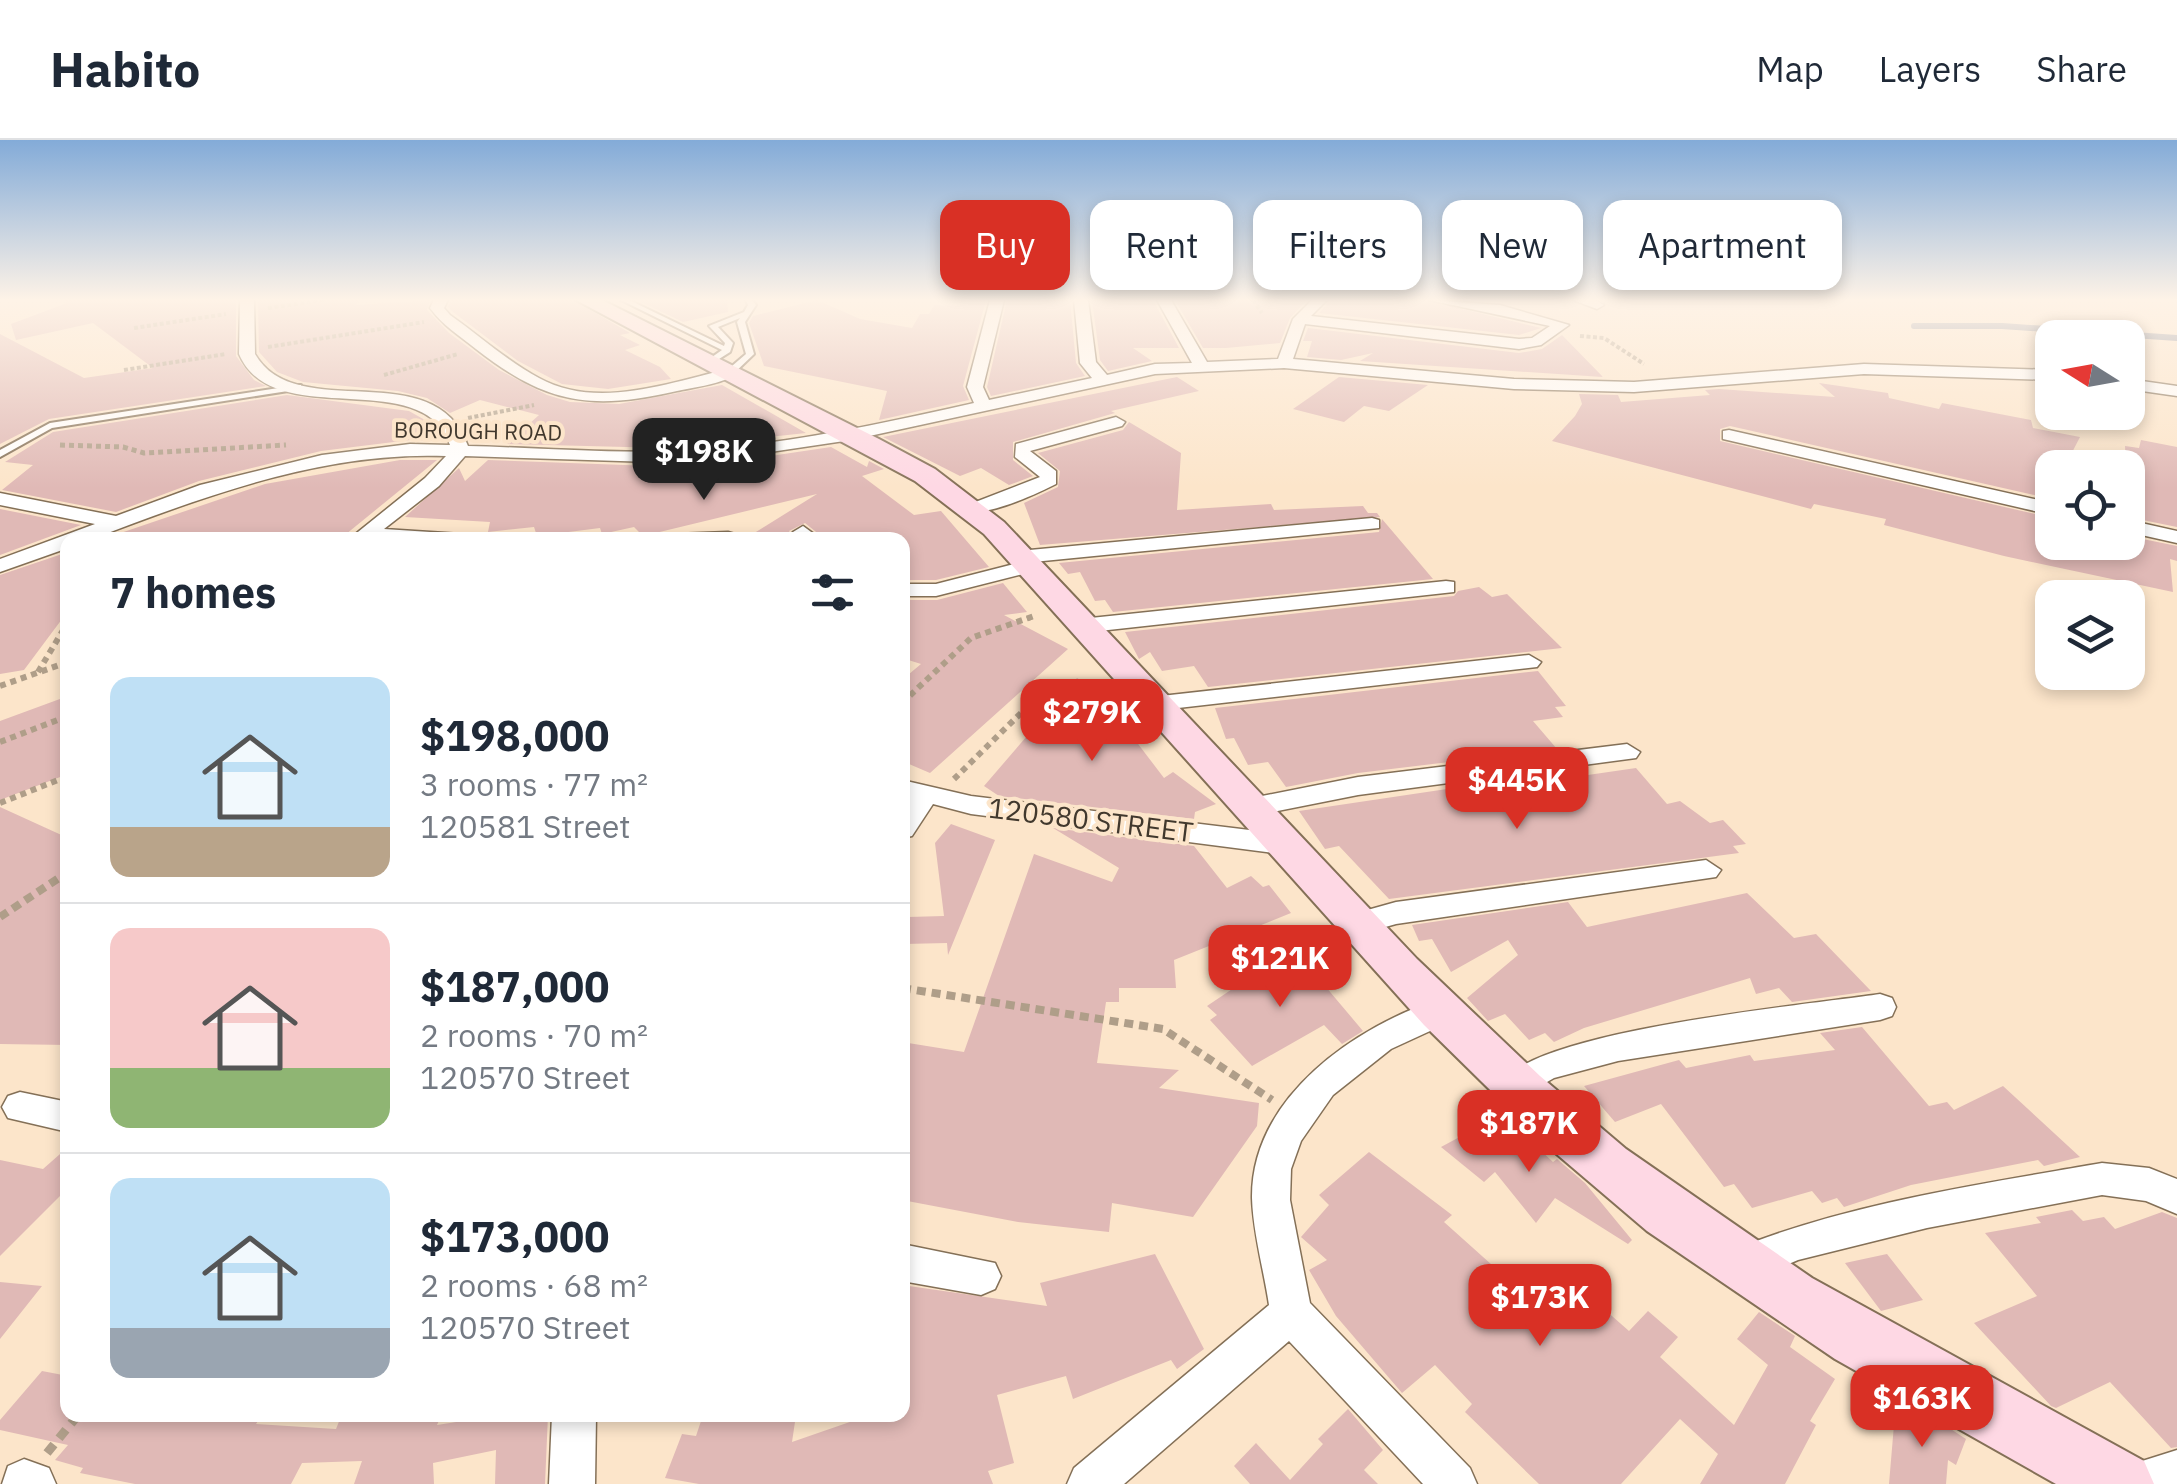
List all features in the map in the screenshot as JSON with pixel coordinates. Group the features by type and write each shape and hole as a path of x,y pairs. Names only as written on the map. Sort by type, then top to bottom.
{"street":[{"path":"253,363 260,373 299,386 409,403 452,422 460,436 461,450 432,482 368,532"},
{"path":"508,363 533,381 569,396 639,392 721,363 925,475 970,508 1024,562 1357,924 1442,1011 1607,1166 1740,1266 1877,1352 2122,1484"},
{"path":"981,363 975,387 983,405"},
{"path":"1088,363 1103,380"},
{"name":"BOROUGH ROAD","path":"87,532 236,480 306,463 384,452 461,450 692,456 851,435 1155,368 1227,363"},
{"name":"BOROUGH ROAD","path":"1347,363 1514,384 1634,387 1864,369 2035,374"},
{"path":"2145,386 2177,391"},
{"path":"970,508 1020,495 1049,480 1049,475 1021,453 1022,448 1116,422"},
{"path":"1728,435 2035,504"},
{"path":"0,499 112,522"},
{"path":"910,590 936,590 1024,562 1372,524"},
{"path":"2145,530 2177,537"},
{"name":"BOROUGH ROAD","path":"0,566 60,542"},
{"path":"1073,618 1446,587"},
{"path":"1152,704 1529,662"},
{"path":"1247,808 1358,786 1627,752"},
{"name":"120580 STREET","path":"921,794 1282,844"},
{"path":"1357,924 1396,913 1706,870"},
{"path":"1519,1084 1544,1068 1618,1047 1880,1007"},
{"path":"1442,1011 1378,1040 1321,1085 1296,1116 1273,1169 1271,1200 1291,1313 1454,1484"},
{"path":"20,1107 60,1115"},
{"path":"1740,1266 1794,1243 1908,1216 2102,1179 2149,1185 2177,1197"},
{"path":"910,1263 981,1276"},
{"path":"1090,1484 1291,1313"},
{"path":"572,1484 574,1422"},
{"path":"2136,1484 2177,1472"}],"lane":[{"path":"0,454 50,426 299,386"}],"path":[{"path":"124,370 168,363"},
{"path":"324,390 424,363"},
{"path":"1642,363 1686,383"},
{"path":"452,422 569,396"},
{"path":"25,437 74,448 124,447 144,452 299,445"},
{"path":"910,696 984,630 1073,618"},
{"path":"37,673 60,635"},
{"path":"0,686 60,665"},
{"path":"921,794 1021,713"},
{"path":"0,742 60,719"},
{"path":"0,803 60,779"},
{"path":"0,918 60,877"},
{"path":"910,989 1163,1029 1296,1116"}],"building":[{"path":"0,363 55,363 84,378 153,368 146,363 241,363 254,380 266,386 49,419 0,444"},
{"path":"269,363 489,363 547,395 570,402 619,404 722,385 806,433 665,448 507,444 539,415 480,400 450,413 427,398 398,391 303,382 277,372"},
{"path":"521,363 651,363 671,379 608,389 562,384"},
{"path":"763,363 969,363 963,386 969,400 879,420 887,391"},
{"path":"993,363 1076,363 1085,376 991,396 987,387"},
{"path":"1102,363 1144,363 1108,371"},
{"path":"1386,363 1589,363 1603,377"},
{"path":"1177,377 1199,391 1111,411 1115,413 1013,442 1013,460 1033,476 1009,485 981,468 960,476 883,437"},
{"path":"1339,377 1428,385 1389,411 1364,406 1344,422 1293,409"},
{"path":"1819,383 1888,393 1889,398 1939,409 1942,403 2031,420 2035,430 2080,437 2073,450 2035,450 2035,495 1730,426 1720,429 1720,441 2035,514 2035,560 2145,560 2145,539 2177,546 2177,561 2170,559 2173,592 2145,586 2145,580 2117,580 2004,556 1884,525 1886,519 1814,504 1811,509 1552,441 1582,404 1579,394 1618,395 1621,402 1710,395 1705,390 1719,389 1835,397"},
{"path":"287,395 409,411 432,424 443,441 410,440 321,451 199,481 116,512 2,490 33,465 5,462 53,432"},
{"path":"1129,422 1181,453 1177,510 1271,504 1274,510 1363,506 1368,513 1380,517 1040,545 1024,503 1058,487 1060,471 1038,453 1123,430"},
{"path":"2141,440 2177,447 2177,527 2145,520 2145,450 2125,450 2125,446 2139,448"},
{"path":"831,447 867,467 869,461 884,469 862,476 914,515 941,511 989,567 936,580 910,580 910,532 816,532 805,523 790,532 756,532 817,494 660,532 639,532 634,527 611,532 601,532 600,528 536,532 534,527 488,532 490,522 405,517 459,468 465,481 488,460 652,466 730,462"},
{"path":"400,460 437,460 349,532 124,532 265,484"},
{"path":"0,509 81,525 60,532 0,555"},
{"path":"1382,519 1433,579 1113,612 1105,600 1095,601 1080,572 1068,574 1059,563 1379,532"},
{"path":"60,555 60,622 24,670 0,674 0,575"},
{"path":"1003,583 1027,612 1004,615 1068,649 930,773 910,764 910,673 921,664 910,661 910,600 937,600"},
{"path":"1479,587 1492,597 1507,594 1562,648 1208,687 1194,666 1162,671 1150,652 1139,659 1125,632 1454,596 1458,591"},
{"path":"1538,671 1566,706 1555,707 1563,717 1533,721 1557,749 1358,773 1286,787 1268,762 1248,765 1234,738 1226,739 1215,708"},
{"path":"1077,678 1100,694 1164,778 1173,772 1216,804 1195,812 1194,819 999,796 984,786"},
{"path":"60,699 60,777 0,800 0,721"},
{"path":"1636,768 1667,804 1680,801 1710,823 1723,820 1746,844 1733,846 1739,853 1389,899 1339,846 1325,849 1299,811 1575,770 1581,776"},
{"path":"0,807 60,834 60,1045 0,1044"},
{"path":"951,824 995,840 948,955 947,943 910,944 910,917 944,916 935,843"},
{"path":"1053,828 1194,846 1227,888 1251,876 1263,887 1269,885 1291,913 1174,960 1176,988 1119,988 1119,1002 1106,1002 1097,1063 1179,1070 1159,1088 1259,1103 1257,1126 1193,1217 1112,1203 1109,1232 1018,1222 910,1202 910,1043 964,1052 1034,854 1112,882 1119,868"},
{"path":"1747,893 1794,938 1816,934 1871,991 1792,1002 1779,988 1756,994 1750,978 1584,1028 1554,1042 1545,1033 1529,1040 1505,1014 1488,1021 1467,998 1518,955 1508,940 1451,972 1432,939 1419,941 1412,925 1568,902 1587,927"},
{"path":"1293,948 1363,1031 1342,1044 1324,1025 1252,1066 1210,1020 1217,1015 1207,1006"},
{"path":"1862,1027 1929,1106 1947,1102 1954,1110 2003,1086 2080,1157 2044,1166 2038,1160 1911,1185 1844,1207 1837,1198 1822,1203 1812,1191 1752,1208 1734,1184 1724,1187 1661,1104 1615,1122 1584,1086 1679,1060 1686,1068 1750,1055 1754,1061 1835,1050 1820,1033"},
{"path":"1493,1119 1506,1131 1511,1128 1553,1162 1557,1159 1585,1183 1632,1240 1628,1244 1555,1198 1536,1223 1495,1172 1484,1182 1441,1147"},
{"path":"1369,1152 1452,1215 1444,1222 1549,1316 1579,1287 1629,1331 1648,1311 1678,1337 1660,1357 1734,1425 1768,1365 1737,1339 1759,1312 1795,1336 1790,1347 1835,1379 1810,1421 1816,1425 1785,1484 1700,1484 1718,1454 1680,1419 1621,1484 1539,1484 1465,1412 1472,1404 1435,1365 1402,1393 1336,1316 1309,1270 1327,1260 1301,1237 1329,1205 1319,1195"},
{"path":"60,1154 60,1196 0,1256 0,1160 43,1169"},
{"path":"2072,1210 2083,1221 2104,1217 2115,1229 2162,1212 2177,1218 2177,1447 2171,1448 2110,1382 2056,1408 2051,1406 1974,1323 2037,1296 1985,1233 2041,1223 2036,1217"},
{"path":"1155,1254 1204,1349 1177,1369 1171,1360 1073,1399 1066,1376 997,1395 1014,1463 988,1471 993,1484 699,1484 665,1478 682,1434 696,1436 701,1422 795,1422 792,1442 850,1422 910,1422 910,1286 1047,1306 1040,1283"},
{"path":"1887,1254 1923,1300 1881,1311 1845,1263"},
{"path":"0,1282 42,1286 0,1339"},
{"path":"42,1371 60,1374 60,1422 257,1422 336,1429 339,1422 548,1422 545,1484 495,1484 496,1450 433,1463 434,1484 354,1484 362,1461 302,1463 291,1484 135,1484 80,1473 83,1468 55,1460 68,1445 0,1430 0,1420"},
{"path":"1896,1401 1940,1430 1943,1424 1966,1439 1956,1465 1948,1460 1946,1484 1889,1484"},
{"path":"1348,1409 1383,1450 1364,1470 1378,1484 1250,1484 1234,1466 1256,1443 1290,1480 1323,1444 1318,1439"}]}
